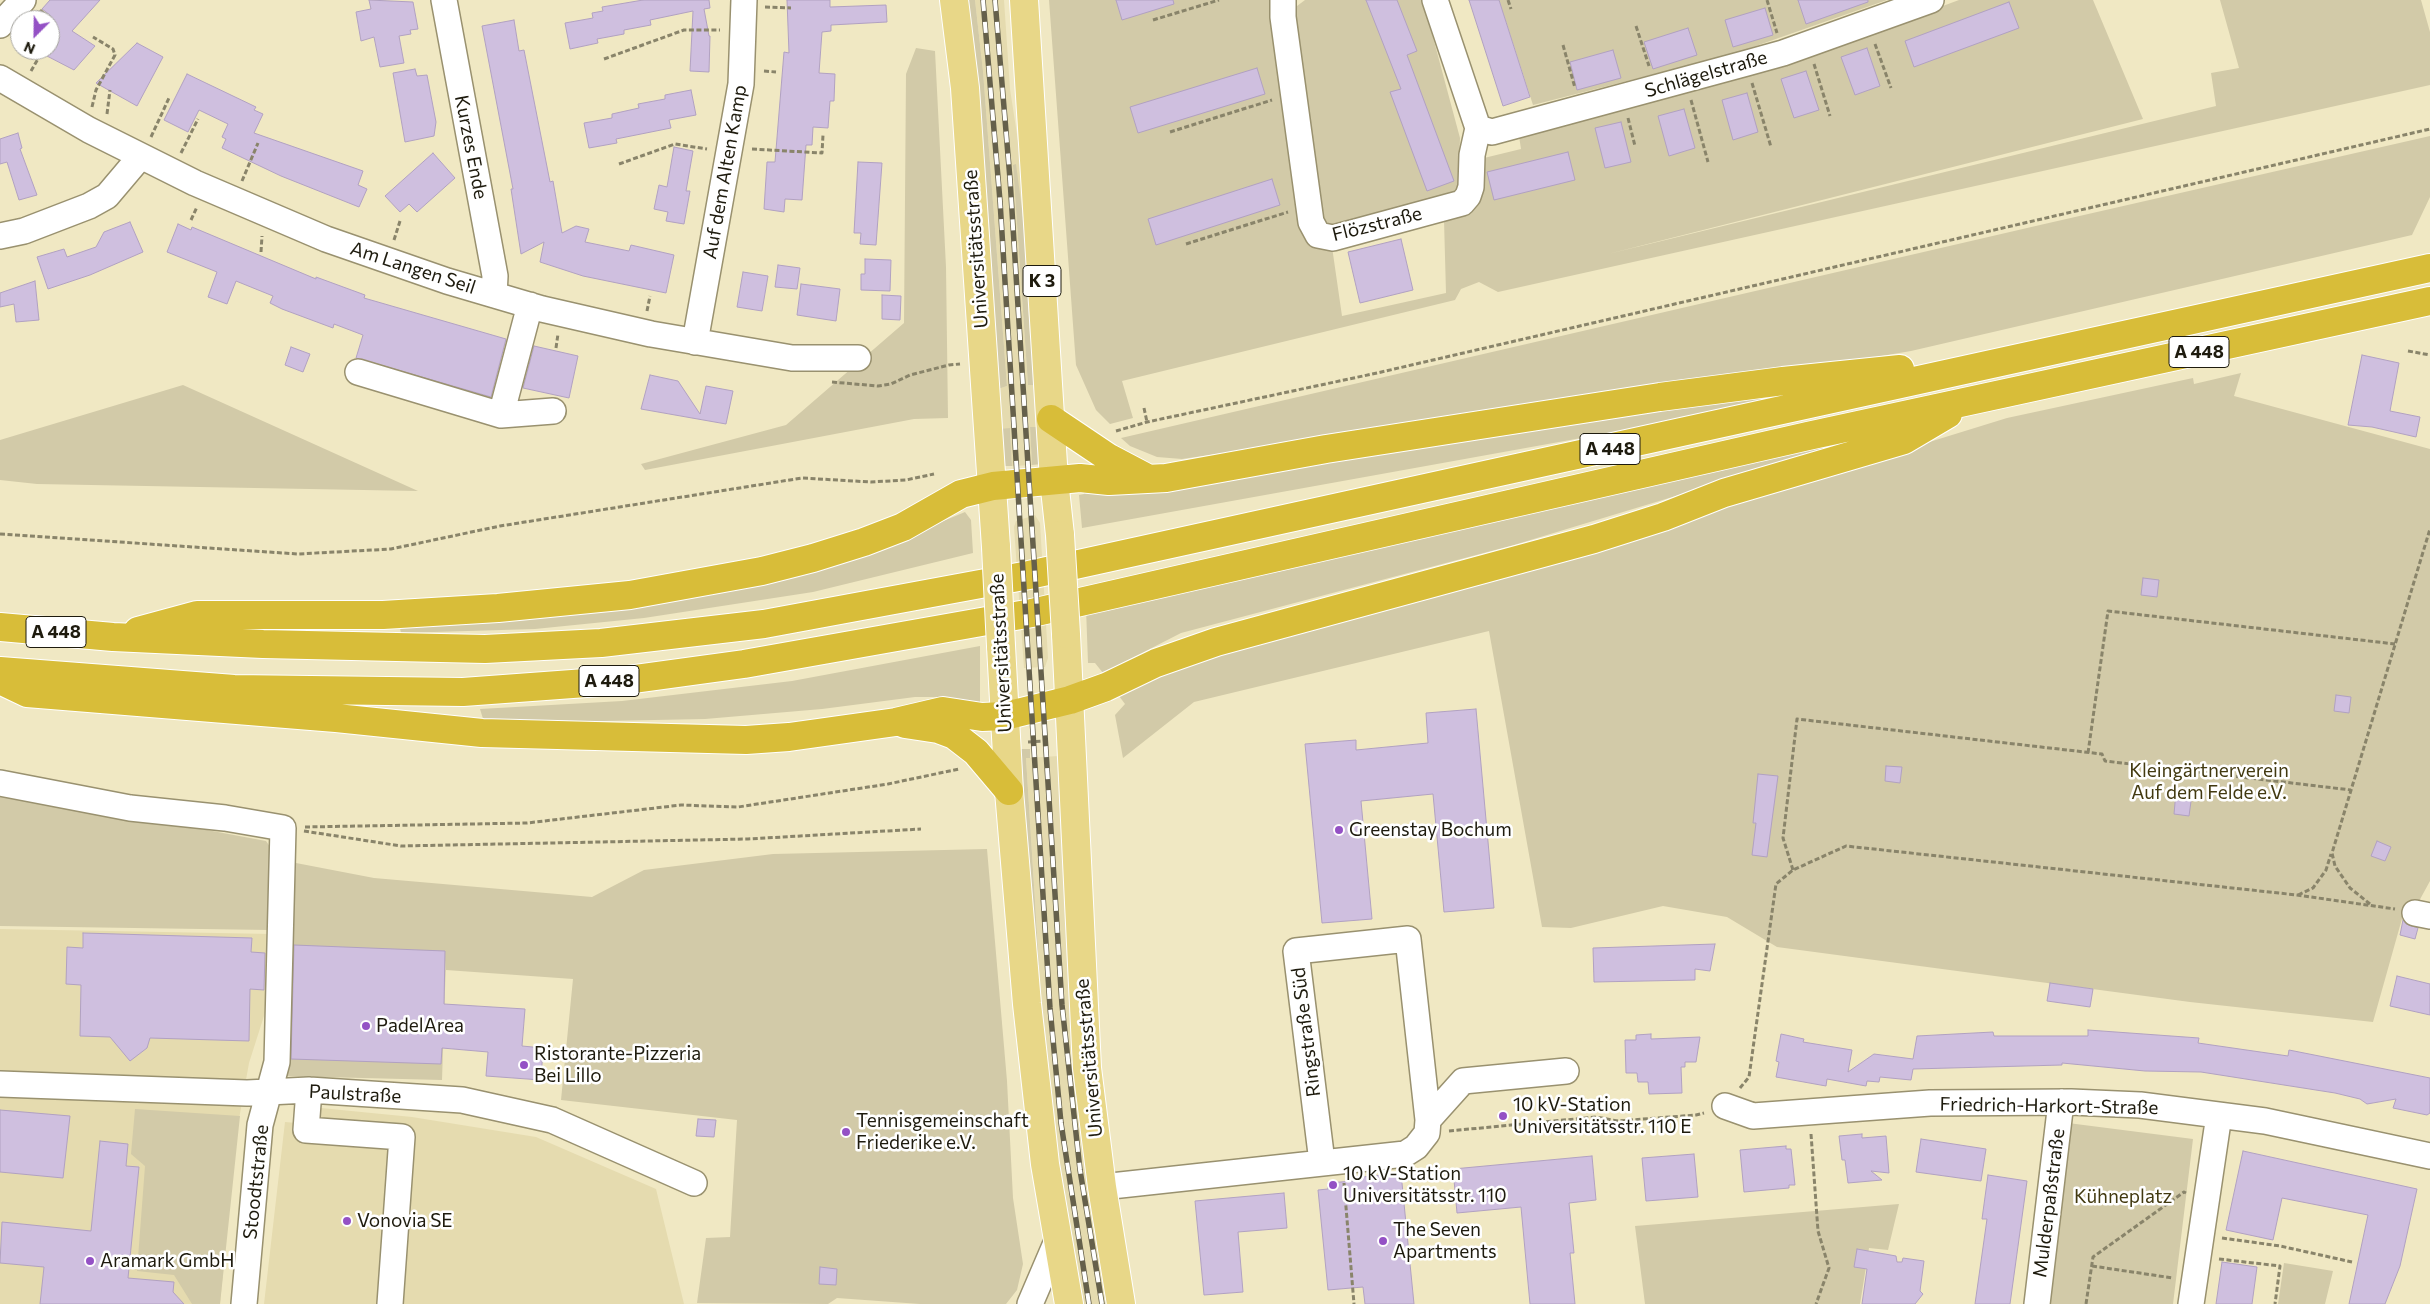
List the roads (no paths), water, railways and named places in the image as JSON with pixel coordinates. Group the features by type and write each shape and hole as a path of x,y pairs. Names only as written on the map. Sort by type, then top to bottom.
{"highway":[{"name":"A 448","path":"0,627 113,637 263,644 485,649 601,643 764,624 1038,573 2430,268"},
{"name":"A 448","path":"0,671 234,689 463,692 627,680 734,665 1032,613 1798,438 1968,403 2430,301"},
{"path":"113,637 197,615 383,615 498,608 630,595 762,571 813,558 904,527 961,494 993,486 1054,480 1166,478 1336,448 1660,397 1783,381 2025,357"},
{"path":"0,680 27,693 336,718 482,733 746,740 789,737 896,722 942,711 982,717 1005,716 1070,700 1106,687 1156,663 1192,649 1594,539 1663,517 1724,493 1904,440 1968,403"},
{"path":"1051,419 1109,458 1148,478"},
{"path":"896,722 954,735 976,752 1009,791"}],"main road":[{"name":"Universitätsstraße","path":"954,0 965,88 993,486 1009,791 1029,1022 1045,1164 1069,1304"},
{"name":"Universitätsstraße","path":"1024,0 1054,480 1060,535 1070,700 1087,1068 1102,1187 1121,1304"}],"street":[{"name":"Kurzes Ende","path":"444,0 495,276 494,295"},
{"name":"Flözstraße","path":"1283,0 1283,17 1308,206 1314,230 1318,235 1333,238 1462,203 1468,196 1471,187 1472,154 1478,128"},
{"path":"1435,0 1478,128"},
{"name":"Schlägelstraße","path":"1478,128 1492,132 1656,89 1783,53 1931,0"},
{"name":"Auf dem Alten Kamp","path":"695,342 741,84 744,30 754,3"},
{"path":"0,25 31,5"},
{"name":"Am Langen Seil","path":"0,78 89,130 140,157 225,196 335,242 447,281 530,305 651,334 792,358 858,358"},
{"path":"0,236 24,231 89,206 106,196 140,157"},
{"path":"501,415 530,305"},
{"path":"358,372 501,415 553,411"},
{"name":"Stoodtstraße","path":"0,783 130,808 225,818 283,828 276,1062 260,1125 244,1304"},
{"name":"Ringstraße Süd","path":"1332,1161 1296,951 1408,939 1425,1132"},
{"path":"1102,1187 1405,1154 1425,1132 1463,1081 1566,1071"},
{"name":"Paulstraße","path":"0,1084 247,1093 309,1090 462,1100 552,1120 694,1183"},
{"path":"309,1090 306,1130 402,1137 390,1304"},
{"name":"Friedrich-Harkort-Straße","path":"1725,1106 1754,1116 1930,1102 2061,1102 2140,1105 2274,1123 2430,1156"},
{"name":"Mulderpaßstraße","path":"2037,1304 2061,1102"},
{"path":"2196,1269 2219,1115"},
{"path":"1030,1304 1057,1241"}],"railway":[{"path":"983,0 1000,201 1050,1008 1061,1123 1089,1304"},
{"path":"995,0 1010,179 1062,1005 1080,1170 1102,1304"}],"place":[{"name":"Greenstay Bochum","path":"1339,830"},
{"name":"PadelArea","path":"366,1026"},
{"name":"Ristorante-Pizzeria Bei Lillo","path":"524,1065"},
{"name":"10 kV-Station Universitätsstr. 110 E","path":"1503,1116"},
{"name":"Tennisgemeinschaft Friederike e.V.","path":"846,1132"},
{"name":"10 kV-Station Universitätsstr. 110","path":"1333,1185"},
{"name":"Vonovia SE","path":"347,1221"},
{"name":"The Seven Apartments","path":"1383,1241"},
{"name":"Aramark GmbH","path":"90,1261"}],"park label":[{"name":"Kleingärtnerverein Auf dem Felde e.V.","path":"2209,782"},
{"name":"Kühneplatz","path":"2123,1197"}]}
